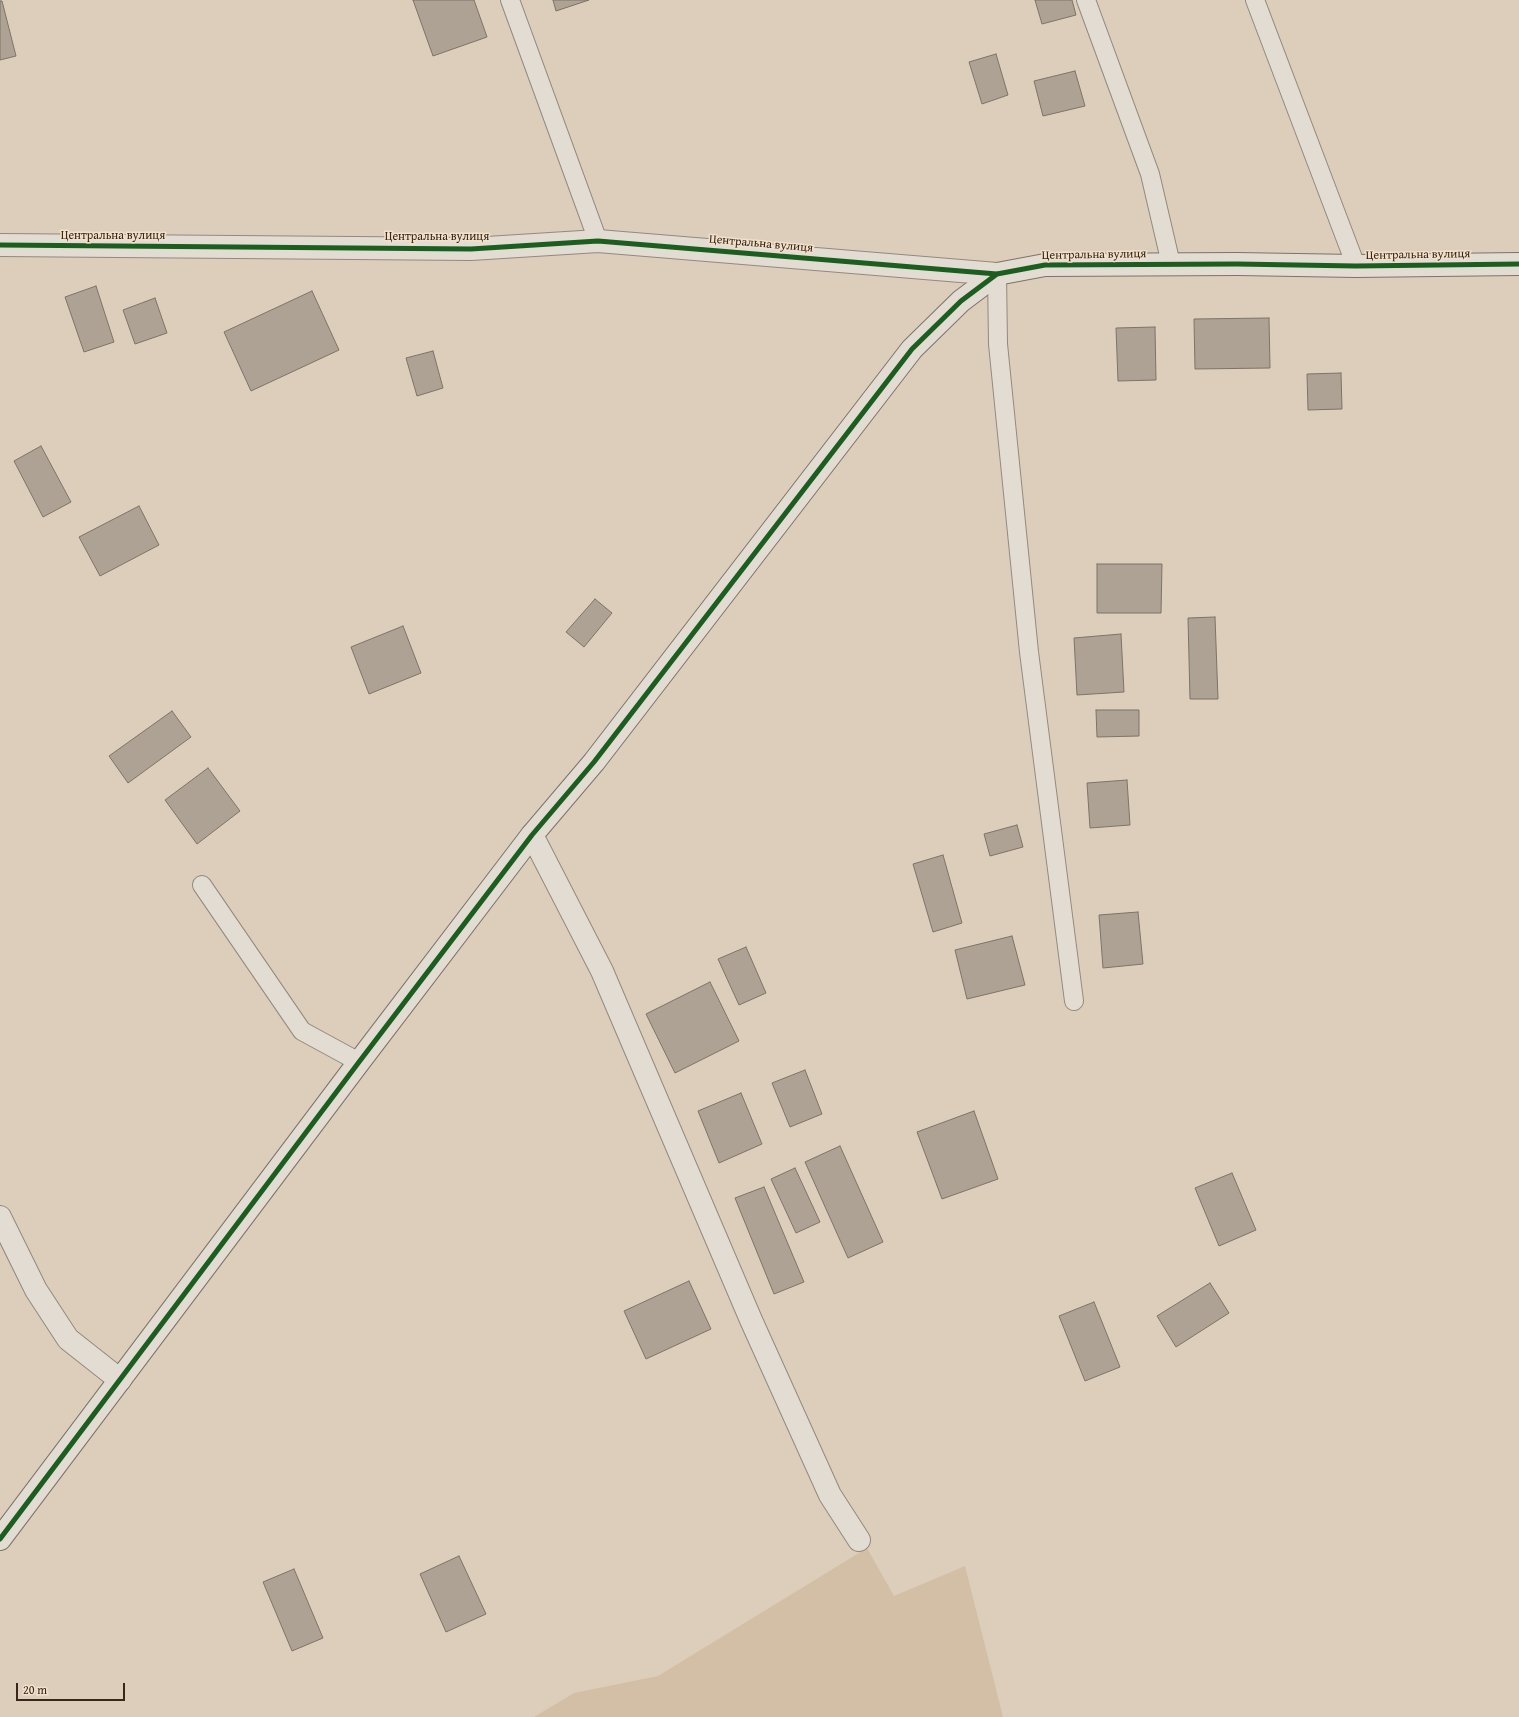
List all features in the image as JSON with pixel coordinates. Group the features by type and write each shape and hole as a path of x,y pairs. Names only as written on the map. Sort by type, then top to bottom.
{"street":[{"name":"Центральна вулиця","path":"0,245 471,249 598,241 997,274 1045,265 1172,264 1356,266 1519,264"},
{"path":"0,1539 532,835 603,750 912,349 961,301 997,274"},
{"path":"532,835 602,971 751,1320 830,1496 859,1540"},
{"path":"0,1218 36,1290 68,1339 120,1380"}],"lane":[{"path":"510,0 598,241"},
{"path":"1086,0 1150,174 1172,264"},
{"path":"1255,0 1356,266"},
{"path":"997,274 998,344 1029,652 1074,1001"},
{"path":"202,884 302,1031 359,1062"}],"shaded area":[{"path":"867,1548 894,1596 965,1566 1003,1717 534,1717 574,1693 658,1676"}],"building":[{"path":"413,0 474,0 487,37 433,56"},
{"path":"553,0 589,0 556,11"},
{"path":"1035,0 1072,0 1076,15 1042,24"},
{"path":"0,1 2,1 16,56 0,60"},
{"path":"996,54 1008,95 982,104 969,62"},
{"path":"1075,71 1085,106 1043,116 1034,81"},
{"path":"96,286 114,342 84,352 65,297"},
{"path":"312,291 339,350 251,391 224,332"},
{"path":"155,298 167,333 135,344 123,310"},
{"path":"1269,318 1270,368 1195,369 1194,319"},
{"path":"1155,327 1156,380 1118,381 1116,328"},
{"path":"433,351 443,388 417,396 406,358"},
{"path":"1341,373 1342,409 1308,410 1307,374"},
{"path":"41,446 71,502 43,517 14,461"},
{"path":"139,506 159,545 100,576 79,537"},
{"path":"1097,564 1162,564 1161,613 1097,613"},
{"path":"595,599 612,613 584,647 566,632"},
{"path":"1215,617 1218,699 1190,699 1188,618"},
{"path":"403,626 421,673 369,694 351,647"},
{"path":"1121,634 1124,692 1077,695 1074,638"},
{"path":"1096,710 1139,710 1139,736 1097,737"},
{"path":"172,711 191,737 128,783 109,756"},
{"path":"208,768 240,811 197,844 165,800"},
{"path":"1127,780 1130,825 1090,828 1087,783"},
{"path":"1017,825 1023,847 990,856 984,834"},
{"path":"943,855 962,923 933,932 913,864"},
{"path":"1138,912 1143,964 1103,968 1099,915"},
{"path":"1012,936 1025,985 967,999 955,950"},
{"path":"746,947 766,993 739,1005 718,959"},
{"path":"710,982 739,1041 675,1073 646,1014"},
{"path":"805,1070 822,1114 790,1127 772,1083"},
{"path":"741,1093 762,1144 719,1163 698,1111"},
{"path":"974,1111 998,1179 942,1199 917,1132"},
{"path":"840,1146 883,1242 848,1258 805,1162"},
{"path":"795,1168 820,1222 796,1233 771,1179"},
{"path":"1232,1173 1256,1230 1219,1246 1195,1188"},
{"path":"764,1187 804,1282 774,1294 735,1198"},
{"path":"689,1281 711,1329 646,1359 624,1311"},
{"path":"1210,1283 1229,1313 1176,1347 1157,1316"},
{"path":"1094,1302 1120,1367 1085,1381 1059,1316"},
{"path":"459,1556 486,1614 446,1632 420,1574"},
{"path":"294,1569 323,1638 292,1651 263,1582"}],"cycle path":[{"path":"0,245 471,249 598,241 997,274 1045,265 1237,264 1356,266 1519,264"},
{"path":"0,1539 532,835 594,762 912,349 961,301 997,274"}]}
